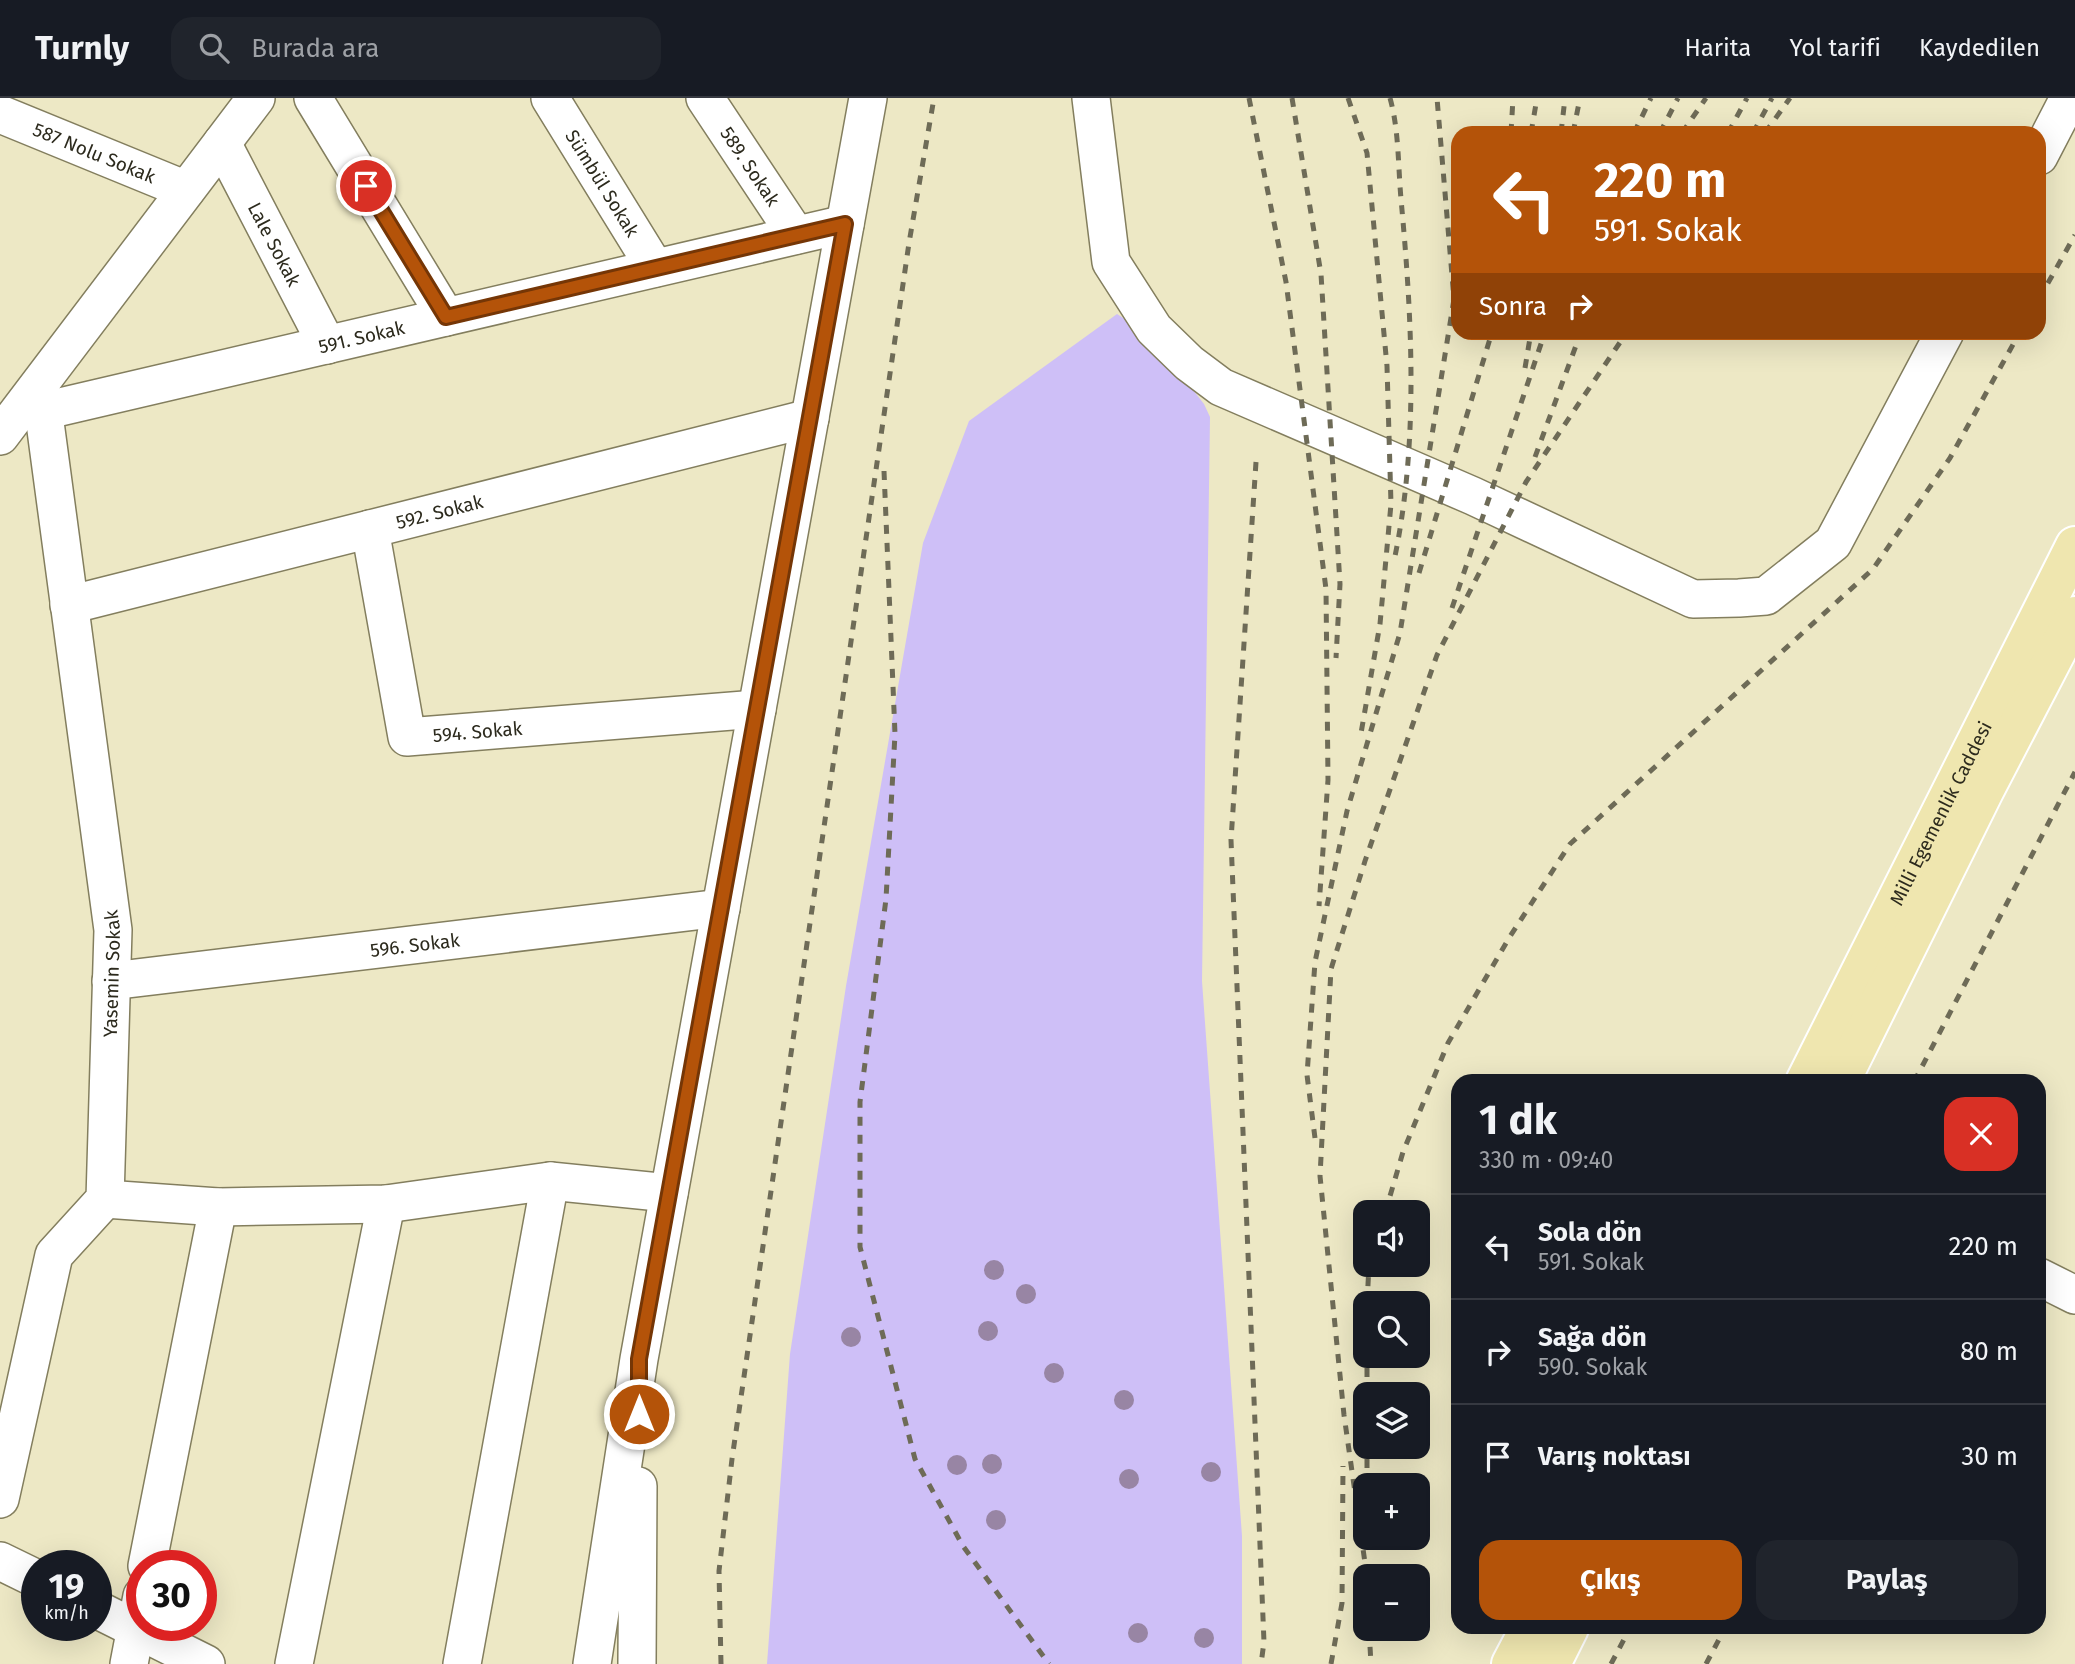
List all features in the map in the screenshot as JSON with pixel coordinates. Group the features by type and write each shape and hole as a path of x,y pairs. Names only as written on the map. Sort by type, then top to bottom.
{"main road":[{"name":"Milli Egemenlik Caddesi","path":"1809,1074 2075,546"},
{"name":"Milli Egemenlik Caddesi","path":"1844,1074 1984,791 2075,616"},
{"path":"1511,1664 1527,1634"},
{"path":"1550,1664 1566,1634"}],"street":[{"path":"0,436 41,398 186,190 256,98"},
{"path":"313,98 446,317"},
{"name":"Sümbül Sokak","path":"550,98 655,268"},
{"name":"589. Sokak","path":"705,98 796,236"},
{"path":"592,1664 639,1359 868,98"},
{"path":"1091,98 1111,262 1154,328 1189,363 1221,387 1473,496 1693,599 1766,596 1833,543 1941,340"},
{"path":"2046,142 2069,98"},
{"name":"587 Nolu Sokak","path":"0,114 186,190"},
{"name":"Lale Sokak","path":"222,143 327,345"},
{"name":"591. Sokak","path":"41,398 327,345 845,224"},
{"name":"Yasemin Sokak","path":"41,398 113,930 105,1199"},
{"name":"592. Sokak","path":"69,605 810,418"},
{"name":"594. Sokak","path":"370,529 407,737 757,709"},
{"name":"596. Sokak","path":"111,981 721,908"},
{"path":"0,1499 54,1255 105,1199 218,1207 386,1204 550,1181 670,1193"},
{"path":"463,1664 550,1181"},
{"path":"294,1664 386,1204"},
{"path":"151,1550 218,1207"},
{"path":"2046,1280 2075,1295"},
{"path":"637,1664 639,1359"},
{"path":"0,1561 21,1571"},
{"path":"129,1664 133,1641"},
{"path":"176,1641 206,1664"}],"shaded area":[{"path":"1117,314 1150,335 1204,404 1210,417 1202,981 1242,1536 1242,1664 767,1664 790,1354 846,986 923,543 969,421"}],"railway":[{"path":"721,1664 719,1571 732,1459 909,243 934,98"},
{"path":"1249,98 1286,282 1326,589 1328,780 1319,906"},
{"path":"1292,98 1321,274 1340,584 1336,658"},
{"path":"1348,98 1367,153 1387,366 1391,504 1380,624 1360,739"},
{"path":"1390,98 1397,135 1411,380 1407,471 1394,561"},
{"path":"1437,98 1451,264"},
{"path":"1511,126 1513,98"},
{"path":"1532,126 1537,98"},
{"path":"1562,126 1565,98"},
{"path":"1574,126 1580,98"},
{"path":"1637,126 1651,98"},
{"path":"1664,126 1678,98"},
{"path":"1687,126 1706,98"},
{"path":"1732,126 1747,98"},
{"path":"1757,126 1772,98"},
{"path":"1770,126 1790,98"},
{"path":"2046,287 2075,235"},
{"path":"1315,1138 1307,1075 1315,962 1347,811 1400,633 1451,318"},
{"path":"1419,573 1490,340"},
{"path":"1525,368 1530,340"},
{"path":"1452,608 1542,340"},
{"path":"1535,457 1578,340"},
{"path":"1365,1564 1344,1415 1320,1176 1331,969 1365,861 1437,655 1526,482 1622,340"},
{"path":"1389,1200 1403,1152 1448,1043 1509,938 1570,844 1873,569 1950,458 2016,340"},
{"path":"1256,462 1231,840 1264,1642 1261,1664"},
{"path":"884,471 895,734 886,899 860,1102 860,1247 915,1459 963,1546 1049,1664"},
{"path":"1918,1074 2075,772"},
{"path":"1368,1277 1368,1291"},
{"path":"1367,1368 1367,1382"},
{"path":"1367,1459 1367,1473"},
{"path":"1331,1664 1342,1603 1343,1466"},
{"path":"1611,1664 1627,1634"},
{"path":"1706,1664 1722,1634"},
{"path":"1370,1641 1371,1664"}],"route":[{"path":"366,186 446,317 845,224 639,1359 639,1414"}]}
